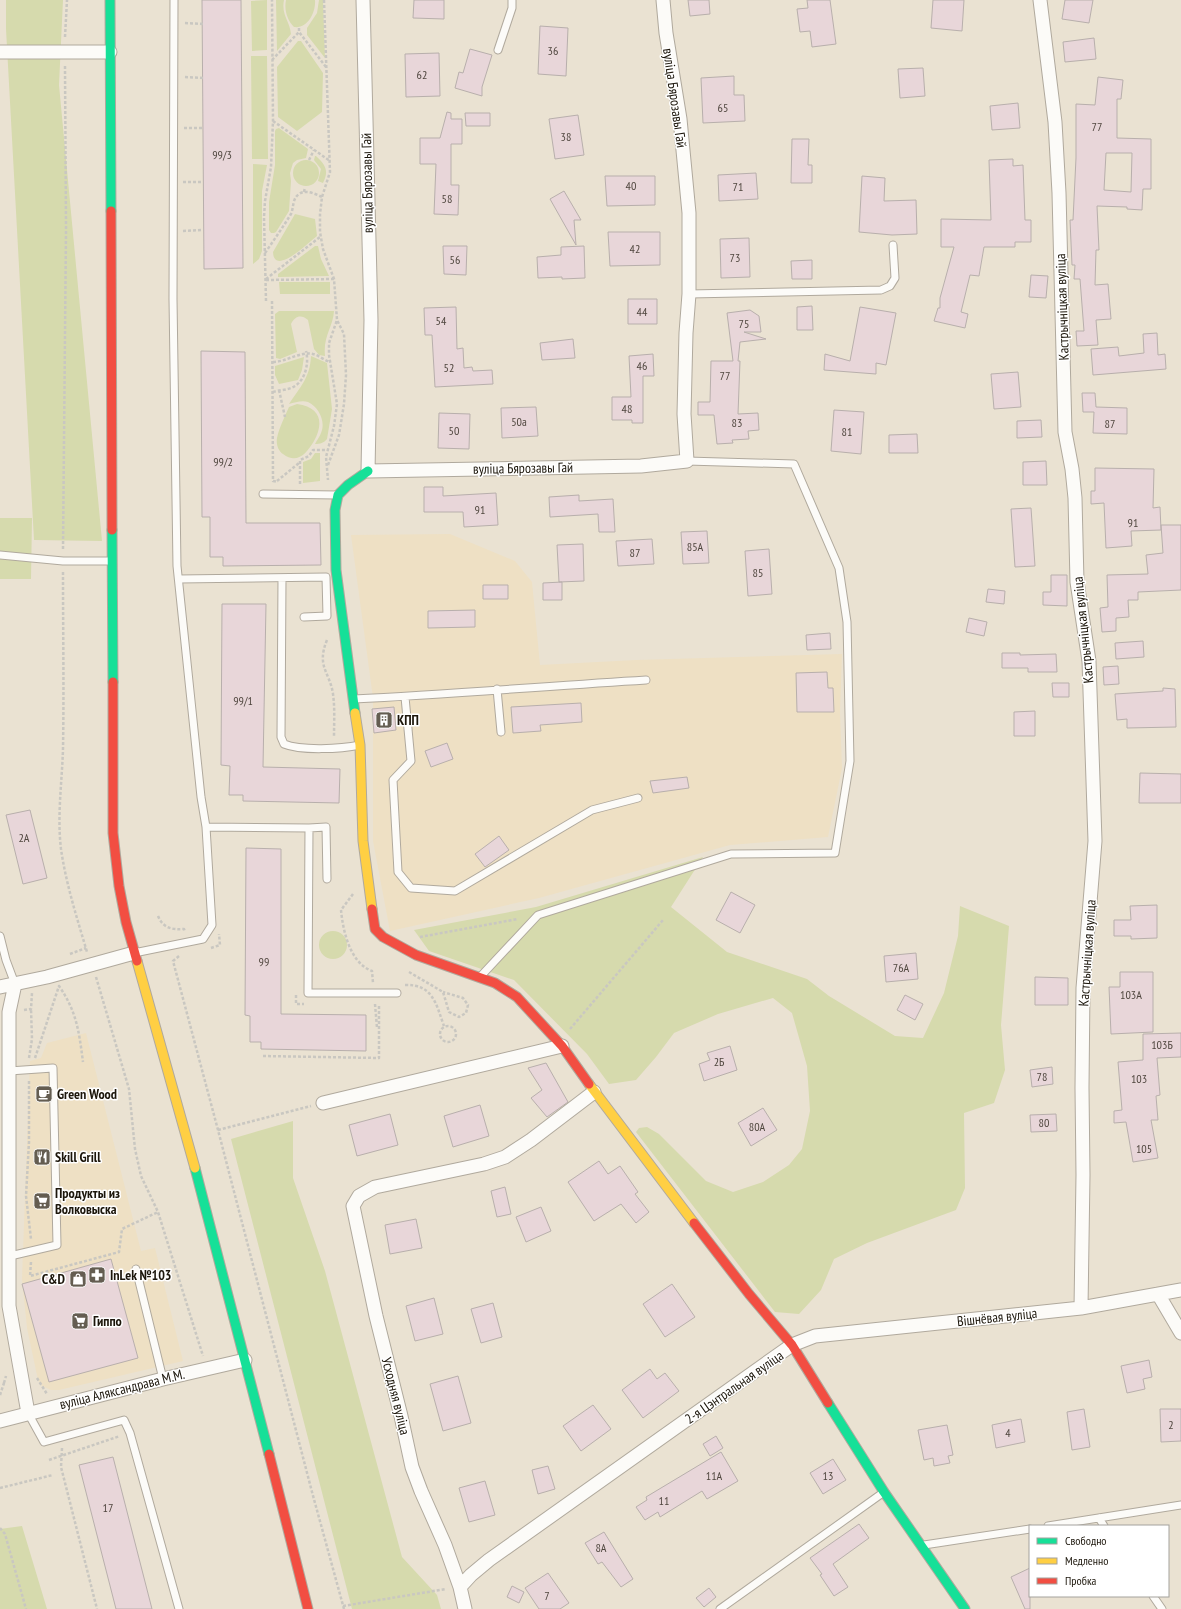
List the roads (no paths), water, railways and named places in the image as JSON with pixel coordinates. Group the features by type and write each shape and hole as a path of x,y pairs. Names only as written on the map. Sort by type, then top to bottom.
{"main road":[{"path":"110,0 113,833 119,886 134,953 188,1144 245,1360 308,1609"},
{"path":"368,471 348,485 338,495 335,510 336,570 352,699 360,745 363,841 375,929 383,937 416,955 494,983 517,997 562,1046 594,1092 749,1294 792,1346"},
{"name":"2-я Цэнтральная вуліца","path":"792,1346 884,1492 965,1609"}],"street":[{"name":"вуліца Бярозавы Гай","path":"363,0 371,320 368,471 641,466 687,461 684,414 686,333 689,294 689,213 680,119 666,33 663,0"},
{"name":"Кастрычніцкая вуліца","path":"1040,0 1055,122 1059,192 1065,432 1072,469 1075,498 1077,582 1089,661 1096,841 1083,988 1081,1308"},
{"path":"0,52 110,52"},
{"path":"0,987 134,953"},
{"path":"15,984 9,1012 9,1306 28,1413"},
{"path":"323,1103 562,1046"},
{"name":"Усходняя вуліца","path":"465,1609 460,1586 445,1545 412,1467 376,1316 353,1206 359,1196 375,1187 484,1164 505,1157 531,1140 594,1092"},
{"name":"Вішнёвая вуліца","path":"792,1346 815,1336 1081,1308 1181,1290"},
{"path":"1158,1294 1181,1333"},
{"name":"2-я Цэнтральная вуліца","path":"460,1586 489,1560 792,1346"},
{"name":"вуліца Аляксандрава М.М.","path":"0,1421 206,1368 245,1360"}],"lane":[{"path":"134,953 203,939 212,925 206,827 201,797 177,566 173,300 174,0"},
{"path":"498,50 512,8 512,0"},
{"path":"689,294 881,290 890,286 895,278 893,245"},
{"path":"479,978 538,915 731,854 835,853 850,761 847,622 840,568 794,464 687,461"},
{"path":"263,494 338,495"},
{"path":"0,555 63,561 112,561"},
{"path":"179,579 326,577 327,616 304,617"},
{"path":"282,578 281,737 284,744 292,747 346,748 360,745"},
{"path":"352,699 405,697 497,689 646,680"},
{"path":"497,689 501,732"},
{"path":"405,697 411,761 393,780 398,872 411,888 455,891 592,810 638,798"},
{"path":"206,827 326,827 327,878"},
{"path":"309,828 308,993 397,993"},
{"path":"0,936 6,960 15,984"},
{"path":"9,1071 53,1068 57,1245 10,1256"},
{"path":"136,1269 162,1379"},
{"path":"28,1413 44,1442 124,1420 130,1433 179,1609"},
{"path":"720,1609 884,1492"},
{"path":"1054,1525 1181,1505"},
{"path":"1099,1518 1103,1525"},
{"path":"922,1546 1029,1529"},
{"path":"1154,1597 1162,1609"}],"place":[{"name":"КПП","path":"384,720"},
{"name":"Green Wood","path":"44,1094"},
{"name":"Skill Grill","path":"42,1157"},
{"name":"Продукты из Волковыска","path":"42,1201"},
{"name":"InLek №103","path":"97,1275"},
{"name":"C&D","path":"78,1279"},
{"name":"Гиппо","path":"80,1321"}]}
